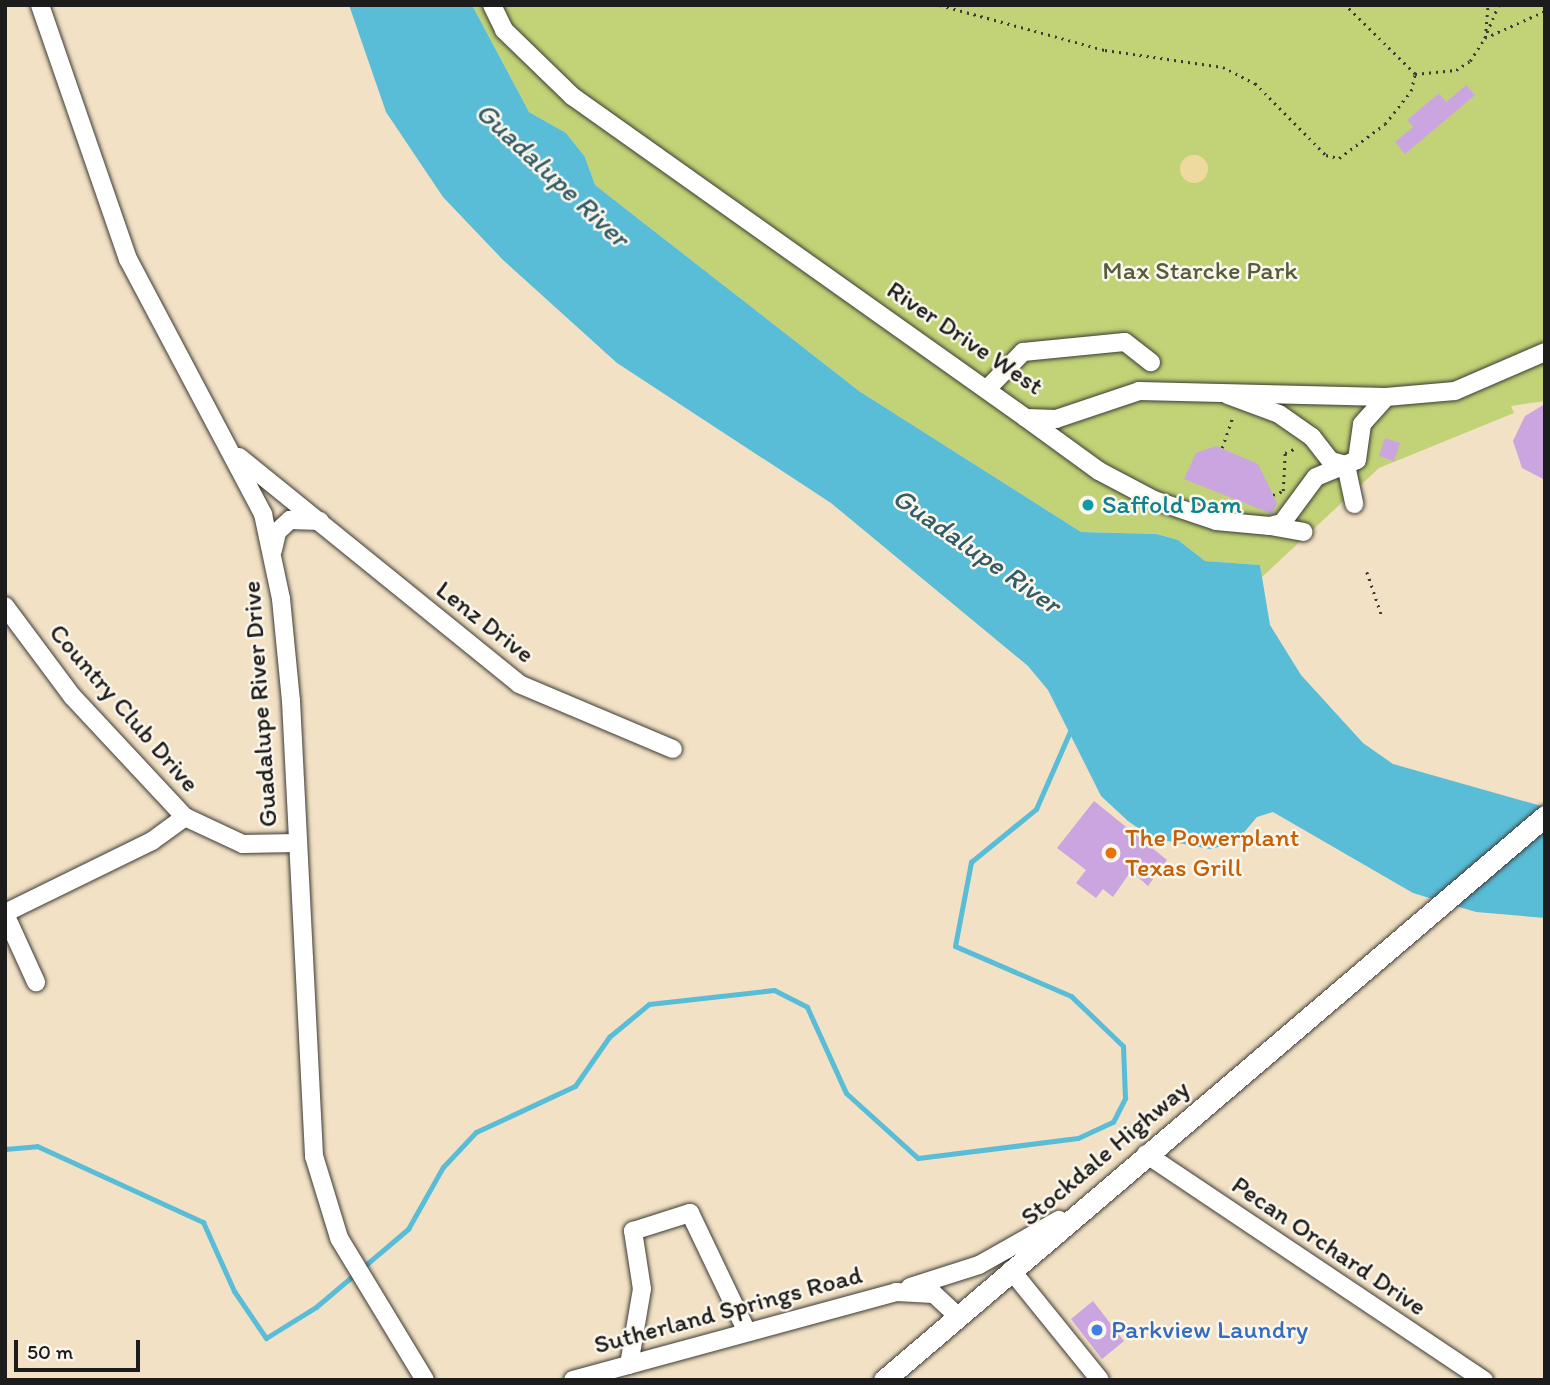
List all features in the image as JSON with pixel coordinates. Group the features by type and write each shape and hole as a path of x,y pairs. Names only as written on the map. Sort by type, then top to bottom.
{"main road":[{"name":"Stockdale Highway","path":"884,1380 1091,1200 1365,971 1545,816"}],"street":[{"name":"Guadalupe River Drive","path":"40,5 128,259 236,455 273,550 291,701 296,843 314,1156 326,1200 378,1308 425,1380"},
{"name":"River Drive West","path":"492,5 504,30 572,96 1026,418 1056,419 1139,391 1212,389 1386,397 1455,391 1545,352"},
{"path":"987,389 1023,352 1125,342 1151,362"},
{"path":"1212,389 1279,414 1346,465 1354,505"},
{"path":"1026,418 1098,471 1154,500 1216,521 1270,526 1303,533 1292,510 1316,477 1357,460 1362,424 1386,397"},
{"name":"Lenz Drive","path":"236,455 323,522 519,684 673,749"},
{"path":"273,550 290,520 323,522"},
{"name":"Country Club Drive","path":"5,606 11,629 120,751 185,817 243,844 296,843"},
{"path":"36,982 5,913 152,841 185,817"},
{"name":"Pecan Orchard Drive","path":"1146,1154 1485,1380"},
{"name":"Sutherland Springs Road","path":"573,1380 896,1292 979,1265 1091,1200"},
{"path":"629,1364 642,1289 634,1231 690,1213 747,1332"},
{"path":"1011,1270 1100,1380"},
{"name":"Sutherland Springs Road","path":"896,1292 934,1294 958,1316"}],"path":[{"path":"940,5 1105,50 1223,67 1255,83 1326,155 1339,158 1385,124 1411,91 1415,74"},
{"path":"1345,5 1415,74 1456,71 1485,38 1499,5"},
{"path":"1485,38 1488,5"},
{"path":"1485,38 1545,11"},
{"path":"1222,448 1239,399"},
{"path":"1273,495 1283,491 1288,449 1310,459 1323,450"},
{"path":"1367,572 1381,616"}],"green space":[{"name":"Max Starcke Park","path":"472,5 1545,5 1545,401 1511,406 1514,413 1379,468 1262,577 1260,565 1205,561 1178,540 1158,534 1081,532 859,391 595,185 585,157 566,133 529,112"}],"sand":[{"path":"1194,155 1204,159 1208,169 1204,179 1194,183 1184,179 1180,169 1184,159"}],"water":[{"name":"Guadalupe River","path":"349,5 472,5 529,112 566,133 585,157 595,185 859,391 1081,532 1157,534 1178,540 1205,561 1260,565 1270,625 1301,675 1363,743 1393,764 1545,807 1545,918 1476,912 1413,893 1273,812 1257,817 1235,843 1210,849 1152,838 1128,821 1101,796 1048,690 1028,666 831,503 617,363 503,260 443,197 386,112"}],"building":[{"path":"1466,85 1475,95 1405,154 1395,142 1413,127 1407,120 1439,93 1446,102"},
{"path":"1545,404 1545,480 1522,468 1513,441 1525,416"},
{"path":"1385,438 1400,443 1394,461 1379,456"},
{"path":"1216,446 1258,464 1277,503 1272,514 1184,479 1196,453"},
{"name":"The Powerplant Texas Grill","path":"1094,801 1167,860 1148,886 1131,871 1113,897 1103,889 1096,898 1076,883 1086,870 1057,848"},
{"name":"Parkview Laundry","path":"1093,1301 1124,1341 1102,1359 1071,1319"}],"waterway":[{"path":"5,1149 37,1146 203,1222 234,1291 266,1338 316,1307 408,1229 443,1167 476,1132 575,1086 609,1037 649,1004 774,990 807,1007 846,1093 918,1158 1078,1138 1113,1122 1125,1098 1123,1046 1071,996 955,946 971,862 1036,809 1072,727"}],"place":[{"name":"Saffold Dam","path":"1088,505"},
{"name":"The Powerplant Texas Grill","path":"1111,853"},
{"name":"Parkview Laundry","path":"1097,1330"}]}
